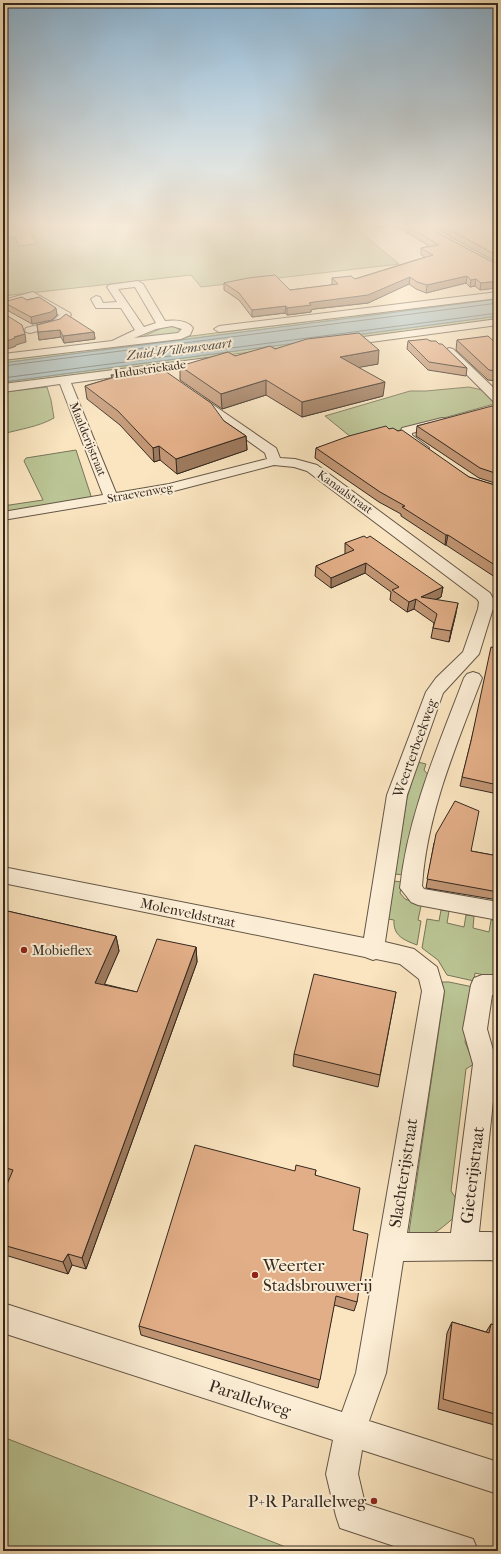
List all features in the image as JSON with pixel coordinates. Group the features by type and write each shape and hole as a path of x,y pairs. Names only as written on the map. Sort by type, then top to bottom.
{"street":[{"path":"3,303 27,297"},
{"path":"36,297 66,315 58,324 27,328 37,353"},
{"path":"118,297 142,332"},
{"path":"145,297 162,325"},
{"path":"219,329 486,297"},
{"path":"96,299 100,306 124,305"},
{"path":"331,344 498,322"},
{"path":"3,357 117,342 180,336 188,331 186,326 172,323 162,325 117,342"},
{"path":"442,344 496,405"},
{"name":"Industriekade","path":"3,388 229,358"},
{"path":"152,368 165,377"},
{"name":"Maalderijstraat","path":"64,380 111,498"},
{"path":"190,394 271,451 274,461"},
{"path":"436,457 405,436 406,432 456,418"},
{"name":"Straevenweg","path":"3,516 170,488 274,461"},
{"name":"Kanaalstraat","path":"274,461 295,463 312,468 473,586 484,596 492,610"},
{"name":"Weerterbeekweg","path":"373,951 397,795 435,692 442,682 471,654 492,610"},
{"path":"473,678 423,814 411,877 411,888 418,896 498,911"},
{"name":"Molenveldstraat","path":"3,875 373,951"},
{"name":"Slachterijstraat","path":"373,951 406,956 429,974 433,991 371,1373 350,1431 342,1474 352,1516 461,1551"},
{"name":"Gieterijstraat","path":"463,1247 485,1064 476,1029 490,985"},
{"path":"391,1247 491,1246 498,1248"},
{"name":"Parallelweg","path":"3,1318 498,1478"}],"green space":[{"path":"498,297 498,299 3,363 3,360"},
{"path":"498,316 498,319 3,385 3,382"},
{"path":"167,326 173,326 182,331 175,334 137,339"},
{"path":"47,387 54,418 35,426 3,434 4,392"},
{"path":"469,387 482,390 496,400 494,404 357,442 325,416 410,391"},
{"path":"76,450 92,499 3,513 3,506 43,500 24,461 26,458"},
{"path":"418,762 426,764 424,770 430,777 403,875 395,874 407,798"},
{"path":"394,881 402,882 400,893 405,899 421,906 418,920 421,921 417,945 400,937 395,930 394,920 388,919"},
{"path":"441,910 449,911 447,923 464,927 466,915 474,916 473,928 489,932 491,920 498,921 498,978 475,973 474,981 447,975 438,960 422,948 427,919 439,921"},
{"path":"442,982 473,987 465,1042 474,1064 466,1069 451,1191 457,1200 455,1217 439,1230 424,1235 409,1232 444,995"},
{"path":"3,1437 296,1551 19,1551 3,1544"}],"water":[{"name":"Zuid-Willemsvaart","path":"498,299 498,316 3,382 3,363"}],"building":[{"path":"22,297 27,300 39,297 56,308 51,312 31,317 3,302"},
{"path":"242,297 356,297 309,303 311,305 252,310"},
{"path":"3,313 22,325 25,334 3,341"},
{"path":"66,314 94,332 63,336 60,330 38,332 37,325 60,319"},
{"path":"359,333 379,350 340,357 385,382 302,402 266,380 221,394 180,366 228,352 235,356 270,346 275,349 307,339"},
{"path":"488,336 498,345 498,371 489,370 457,340"},
{"path":"427,339 442,344 467,368 429,362 408,341"},
{"path":"150,370 156,374 165,371 211,403 224,421 246,436 176,459 159,446 153,448 118,411 85,386 115,377 111,375"},
{"path":"492,406 498,406 498,474 480,468 417,426"},
{"path":"386,426 389,429 393,428 398,431 402,430 469,477 498,486 498,567 402,507 405,506 380,492 316,448 349,436"},
{"path":"364,536 367,538 370,536 443,587 421,597 458,603 451,631 433,628 437,614 416,599 409,602 392,590 399,587 366,563 331,578 316,566 354,550 345,543"},
{"path":"496,628 498,628 498,785 462,777 491,647 496,648"},
{"path":"455,801 479,811 471,851 498,856 498,892 427,879 436,834"},
{"path":"3,910 116,936 95,983 137,992 157,939 196,947 82,1258 68,1254 63,1262 3,1245 3,1194 13,1170 3,1167"},
{"path":"314,974 396,992 380,1075 294,1054"},
{"path":"195,1145 295,1171 296,1165 316,1170 315,1175 360,1188 353,1230 368,1234 357,1302 336,1296 320,1380 139,1326"},
{"path":"452,1322 489,1333 491,1324 498,1326 498,1415 443,1399"}],"place":[{"name":"Mobieflex","path":"24,950"},
{"name":"Weerter Stadsbrouwerij","path":"255,1275"},
{"name":"P+R Parallelweg","path":"374,1501"}]}
